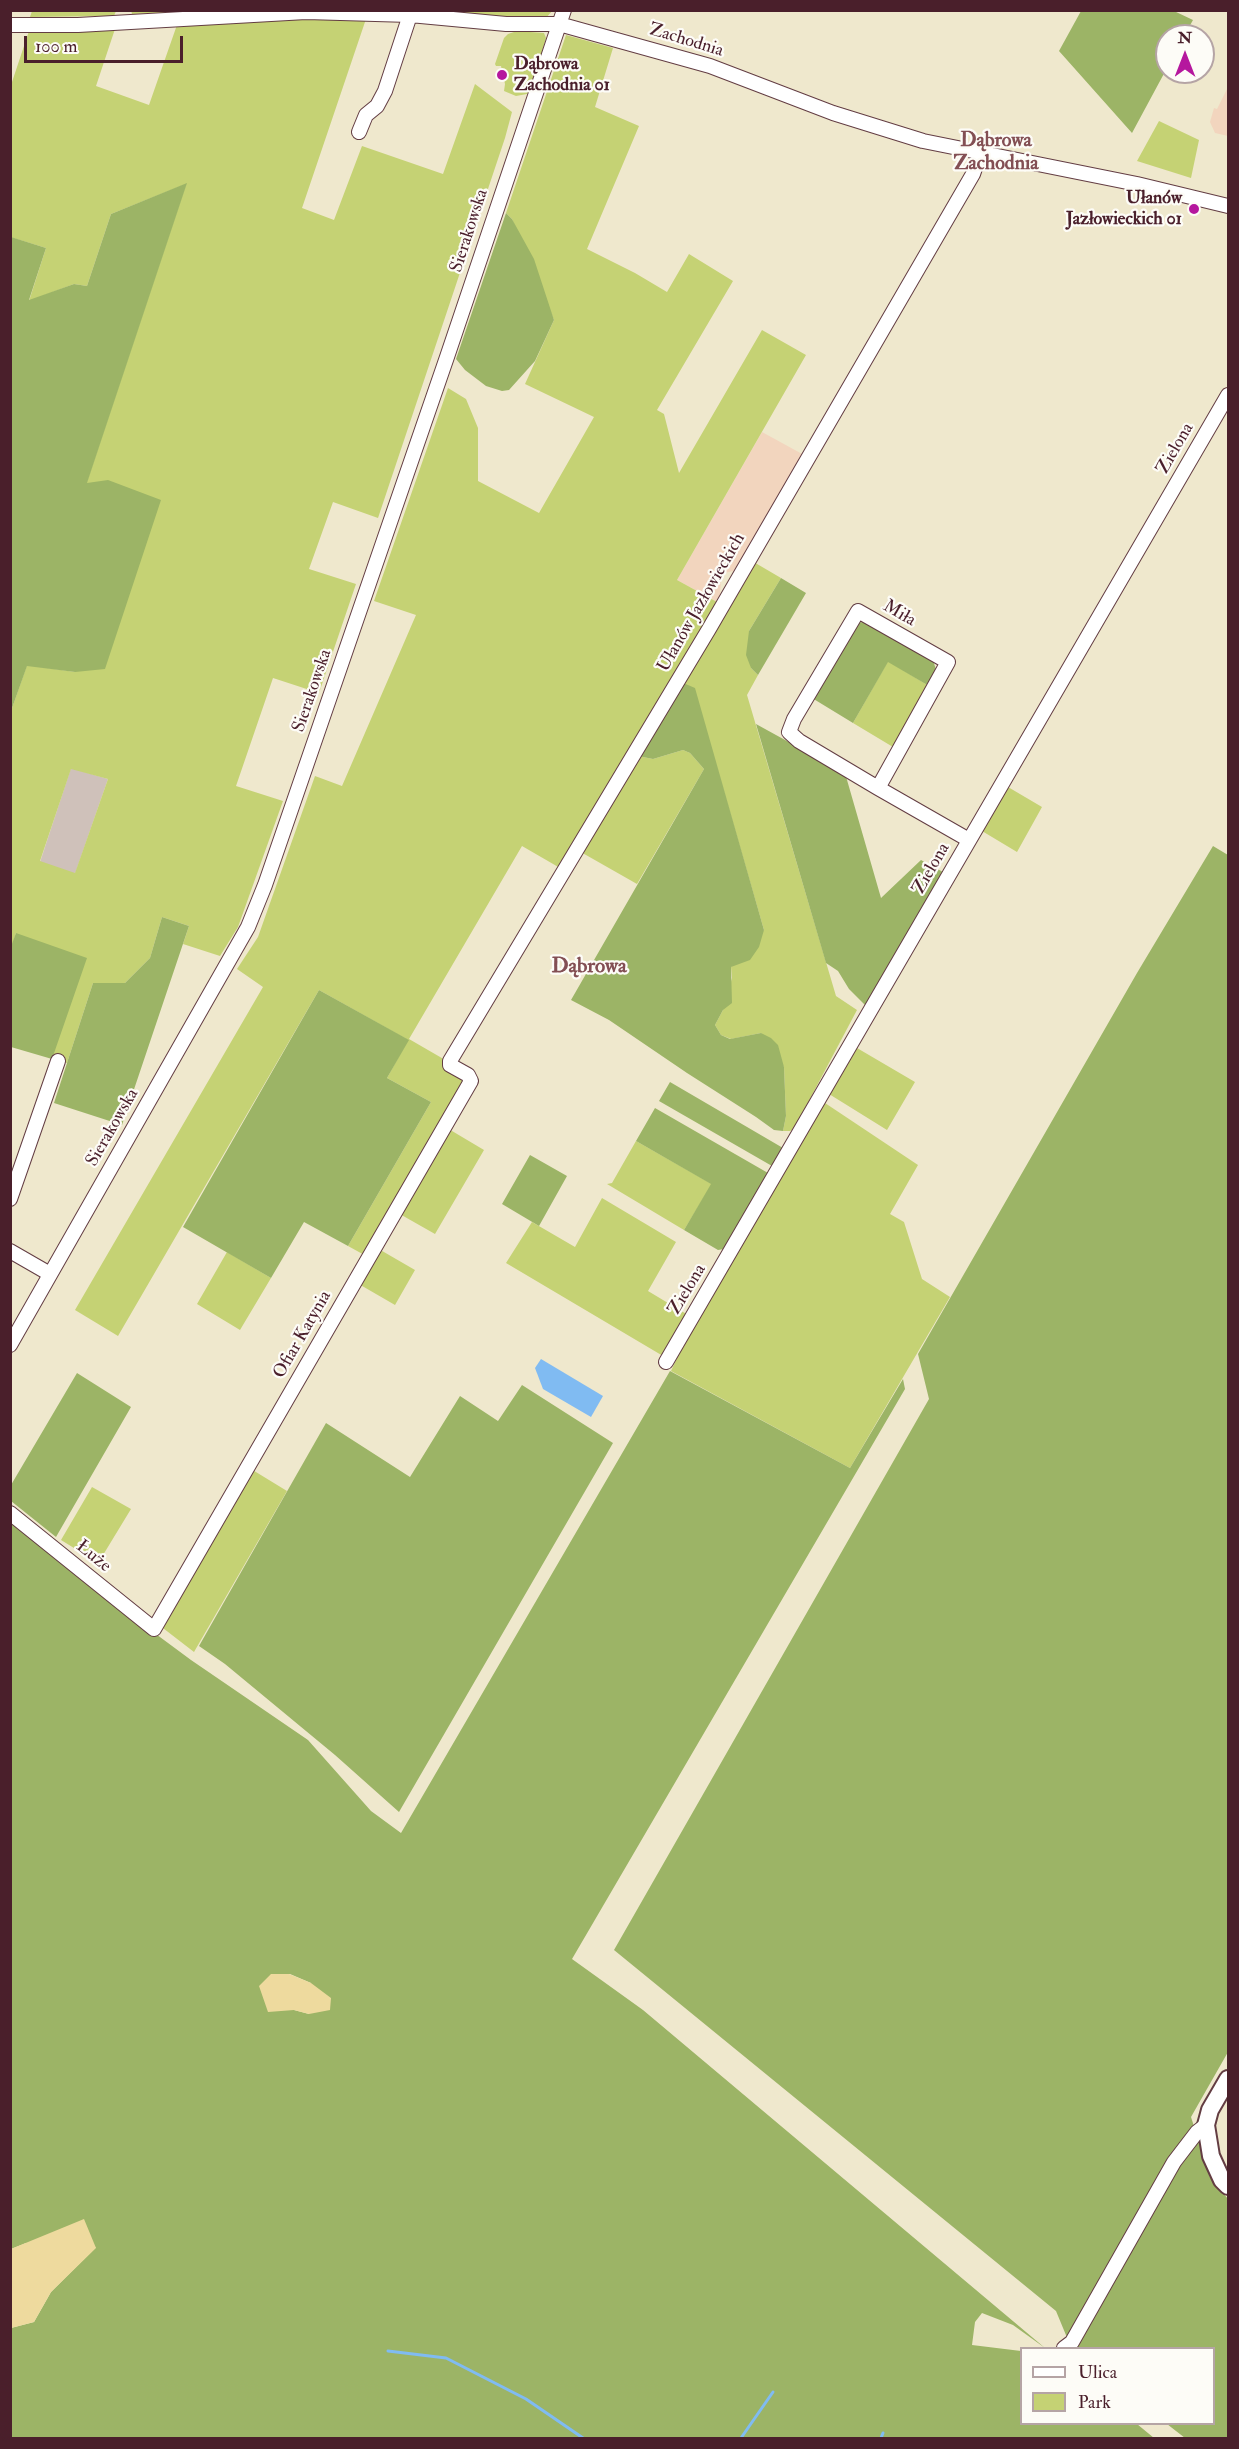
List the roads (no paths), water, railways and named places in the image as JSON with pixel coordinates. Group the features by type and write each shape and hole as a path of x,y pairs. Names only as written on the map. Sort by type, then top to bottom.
{"main road":[{"path":"1228,2079 1210,2110 1206,2125 1211,2156 1221,2180 1228,2186"}],"street":[{"name":"Zachodnia","path":"10,25 78,26 306,12 410,15 506,24 561,17 710,66 834,113 923,141 1137,184 1228,206"},
{"path":"359,132 366,115 377,106 385,91 410,15"},
{"name":"Sierakowska","path":"10,1345 242,939 259,900 444,368 561,17"},
{"name":"Ułanów Jazłowieckich","path":"452,1066 450,1061 709,629 973,174 980,154"},
{"name":"Zielona","path":"666,1362 1228,394"},
{"name":"Miła","path":"878,788 948,663 858,610 794,719 789,732 799,741 878,788 969,840"},
{"path":"10,1199 58,1060"},
{"name":"Ofiar Katynia","path":"154,1629 471,1081 468,1075 452,1066"},
{"path":"10,1251 50,1274"},
{"name":"Łuże","path":"10,1513 154,1629"},
{"path":"1066,2347 1072,2342 1174,2162 1197,2132 1206,2125"}],"water":[{"path":"541,1359 603,1396 591,1417 543,1389 535,1368"}],"waterway":[{"path":"388,2351 446,2358 526,2399 583,2438"},
{"path":"741,2438 773,2392"},
{"path":"881,2438 883,2433"}],"place":[{"name":"Dąbrowa Zachodnia 01","path":"502,75"},
{"name":"Ułanów Jazłowieckich 01","path":"1194,209"}],"district":[{"name":"Dąbrowa Zachodnia","path":"996,154"},
{"name":"Dąbrowa","path":"589,967"}]}
